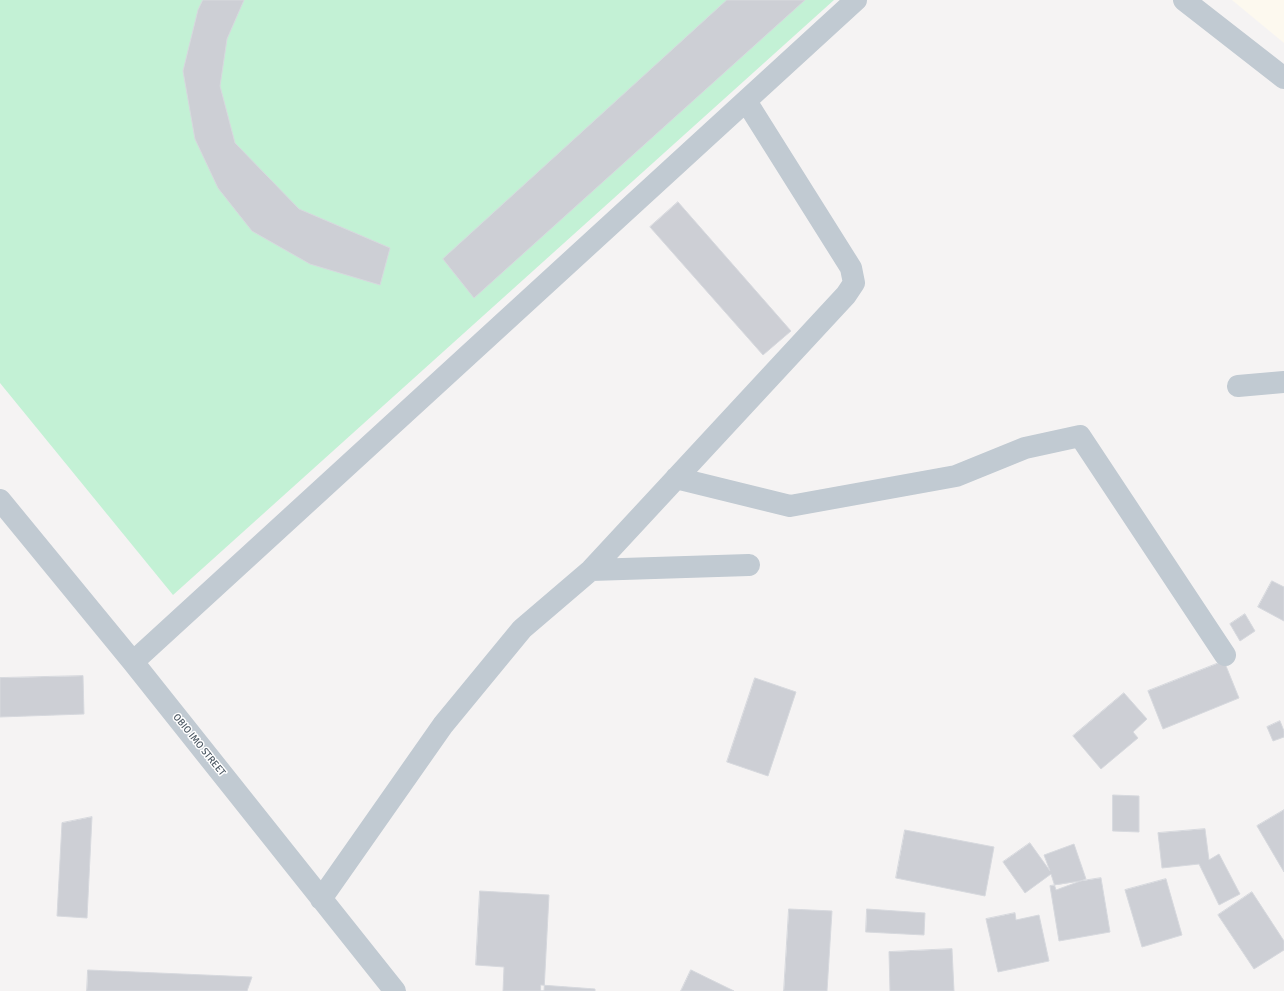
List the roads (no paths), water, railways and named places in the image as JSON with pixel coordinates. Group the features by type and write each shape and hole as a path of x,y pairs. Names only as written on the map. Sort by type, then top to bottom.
{"street":[{"path":"133,662 856,0"},
{"path":"1184,0 1284,78"},
{"path":"321,899 443,725 522,629 591,570 846,296 854,283 852,268 746,101"},
{"path":"1238,386 1284,382"},
{"path":"676,478 790,506 956,476 1025,448 1080,436 1225,655"},
{"name":"OBIO IMO STREET","path":"0,500 133,662 395,991"},
{"path":"591,570 749,565"}]}
